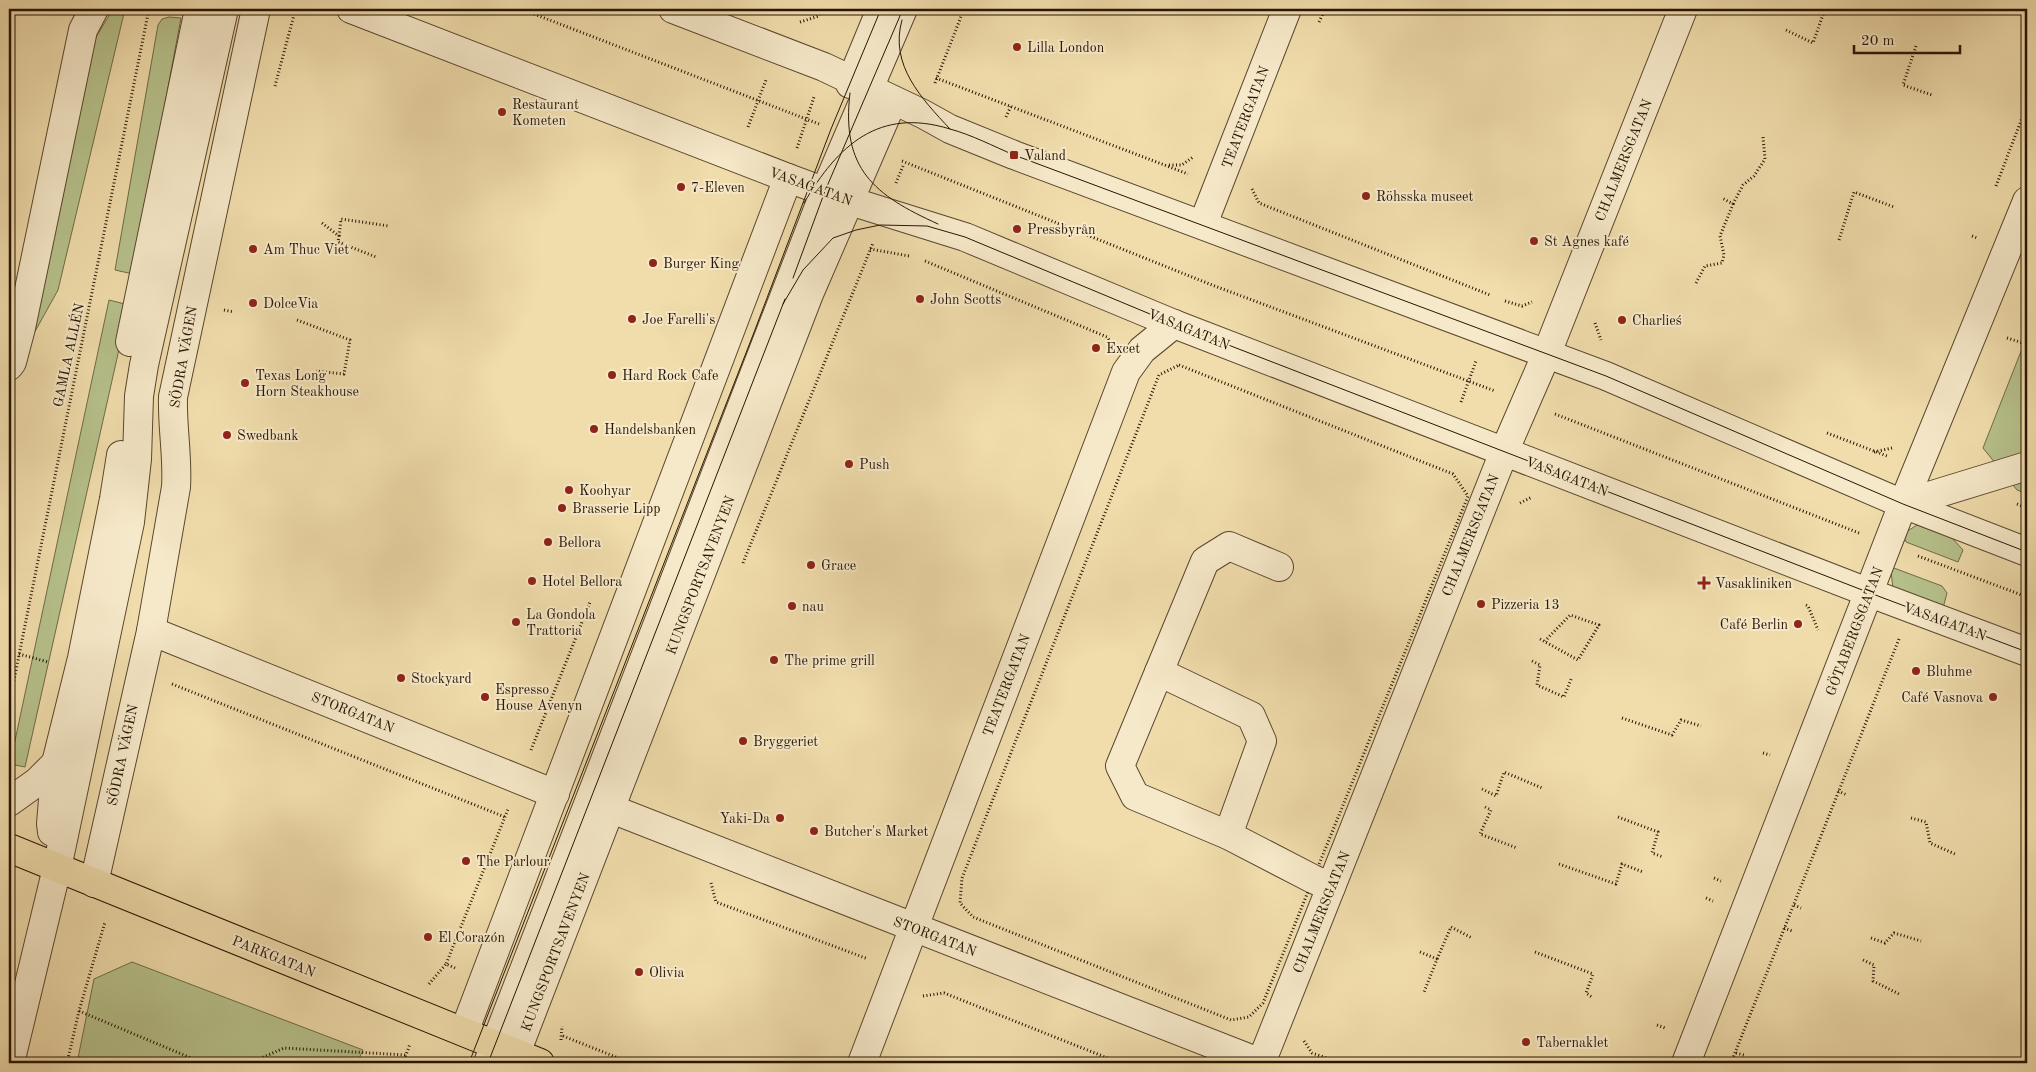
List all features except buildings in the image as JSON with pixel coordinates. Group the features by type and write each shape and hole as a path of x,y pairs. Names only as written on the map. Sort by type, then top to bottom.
{"main road":[{"name":"PARKGATAN","path":"9,848 497,1049"}],"street":[{"path":"9,366 12,362 21,328 83,30 94,9"},
{"path":"57,868 51,824 56,764 82,658 114,499 122,449 121,396 124,369 199,9"},
{"path":"10,1063 57,868 130,522 137,459 139,396 144,365 224,9"},
{"name":"SÖDRA VÄGEN","path":"105,887 176,487 177,469 172,418 173,396 256,9"},
{"name":"VASAGATAN","path":"351,9 815,191 965,237 1174,324 2027,652"},
{"path":"673,9 824,68 950,129 1014,155 1606,376 1903,504 2027,552"},
{"path":"841,154 881,9"},
{"path":"469,1063 497,1049 544,874 815,191 860,84 903,9"},
{"name":"TEATERGATAN","path":"1203,224 1287,9"},
{"name":"CHALMERSGATAN","path":"1261,1063 1524,402 1547,353 1683,9"},
{"name":"KUNGSPORTSAVENYEN","path":"497,1049 555,794 815,191 881,127 893,100"},
{"path":"815,191 828,168 841,154 861,137 881,127 901,122 919,123 950,129"},
{"name":"KUNGSPORTSAVENYEN","path":"497,1049 783,304 815,191"},
{"name":"KUNGSPORTSAVENYEN","path":"497,1049 609,808 806,303 815,191"},
{"name":"GÖTABERGSGATAN","path":"1686,1063 1870,593 1887,544 2027,201"},
{"name":"TEATERGATAN","path":"862,1063 1126,372 1142,350 1174,324"},
{"path":"1903,504 2027,466"},
{"path":"1279,568 1229,546 1206,561 1120,766 1135,796 1228,835 1313,880 1331,887"},
{"name":"STORGATAN","path":"151,631 555,794"},
{"path":"1159,672 1251,716 1262,741 1228,835"},
{"path":"9,802 37,782 56,764"},
{"name":"STORGATAN","path":"609,808 1261,1063"}],"path":[{"path":"9,22 14,9"},
{"name":"GAMLA ALLÉN","path":"9,706 149,9"},
{"path":"273,95 295,11 299,9"},
{"path":"521,9 814,122"},
{"path":"964,9 936,78 1166,165"},
{"path":"1317,27 1325,9"},
{"path":"1786,30 1813,43 1825,9"},
{"path":"1916,46 1903,85 1932,95"},
{"path":"1696,283 1705,266 1722,263 1724,254 1720,236 1743,185 1754,176 1765,159 1764,137"},
{"path":"899,159 1212,286 1469,381 2027,597"},
{"path":"1251,188 1259,203 1500,299 1434,467"},
{"path":"1839,240 1854,192 1894,206"},
{"path":"1722,198 1733,204"},
{"path":"376,257 338,242 341,220 389,226"},
{"path":"322,223 339,236"},
{"path":"1972,236 1977,238"},
{"path":"870,249 915,257"},
{"path":"923,260 1107,337 1111,345"},
{"path":"222,319 225,300"},
{"path":"224,310 234,312"},
{"path":"298,320 350,340 344,374 316,371"},
{"path":"1515,505 1538,494"},
{"path":"1800,602 1808,606 1818,631"},
{"path":"1540,639 1578,660 1599,626 1570,615 1545,641"},
{"path":"1732,1063 1898,638"},
{"path":"1532,661 1540,665 1537,685 1564,697 1572,677"},
{"path":"167,682 505,817"},
{"path":"1622,718 1672,735 1681,720 1701,726"},
{"path":"523,744 532,747"},
{"path":"1766,764 1773,746"},
{"path":"1763,753 1770,755"},
{"path":"1482,789 1496,796 1504,772 1542,788"},
{"path":"1838,790 1847,795"},
{"path":"1485,807 1492,810 1480,834 1517,848"},
{"path":"1618,818 1658,832 1652,853 1663,857"},
{"path":"1911,818 1926,822 1930,843 1955,854"},
{"path":"1559,864 1616,884 1622,864 1643,872"},
{"path":"1719,888 1725,872"},
{"path":"709,874 716,902 868,959"},
{"path":"1714,878 1721,881"},
{"path":"67,1063 105,887"},
{"path":"1710,910 1716,894"},
{"path":"1706,898 1713,901"},
{"path":"1794,904 1801,908"},
{"path":"1424,992 1451,927 1472,938"},
{"path":"1784,928 1792,931"},
{"path":"1871,938 1885,943 1894,933 1920,942"},
{"path":"1420,952 1437,959"},
{"path":"1535,952 1593,974 1586,993 1593,998"},
{"path":"1863,960 1874,965 1873,982 1899,994"},
{"path":"428,986 446,964"},
{"path":"919,1000 924,995 944,993 1120,1063"},
{"path":"78,1011 203,1063"},
{"path":"1661,1037 1668,1019"},
{"path":"1657,1025 1665,1028"},
{"path":"563,1036 631,1063"},
{"path":"1302,1040 1312,1052 1340,1063"},
{"path":"250,1063 284,1048 406,1055"},
{"path":"1736,1053 1744,1055"}],"green space":[{"path":"113,9 125,9 58,290 33,335 90,47"},
{"path":"169,17 181,18 133,274 115,270 158,25 162,19"},
{"path":"109,300 129,305 25,767 10,764"},
{"path":"2027,336 2027,494 2017,490 1983,448"},
{"path":"1917,525 1952,538 1963,550 1958,562 1906,542 1904,537 1906,532"},
{"path":"1894,568 1942,586 1947,593 1943,608 1893,589 1891,571"},
{"path":"132,962 363,1050 357,1063 77,1063 94,979"}],"tram line":[{"path":"469,1063 753,335 831,129 881,9"},
{"path":"793,278 825,191 903,9"},
{"path":"902,20 899,36 900,52 904,66 919,93 950,129"},
{"path":"850,93 849,119 851,141 857,160 867,176 880,190 896,202 938,224"},
{"path":"804,203 831,164 846,148 863,136 882,127 902,123 925,123 950,129 974,137 1014,155 1606,376 1903,504 2027,552"},
{"path":"783,304 803,270 833,238 856,230 880,225 927,226 965,237 1174,324 2027,652"},
{"path":"488,1063 785,299"}],"place":[{"name":"Lilla London","path":"1017,47"},
{"name":"Restaurant Kometen","path":"502,112"},
{"name":"Valand","path":"1014,155"},
{"name":"7-Eleven","path":"681,187"},
{"name":"Röhsska museet","path":"1366,196"},
{"name":"Pressbyrån","path":"1017,229"},
{"name":"St Agnes kafé","path":"1534,241"},
{"name":"Am Thuc Viet","path":"253,249"},
{"name":"Burger King","path":"653,263"},
{"name":"John Scotts","path":"920,299"},
{"name":"DolceVia","path":"253,303"},
{"name":"Joe Farelli's","path":"632,319"},
{"name":"Charlieś","path":"1622,320"},
{"name":"Excet","path":"1096,348"},
{"name":"Hard Rock Cafe","path":"612,375"},
{"name":"Texas Long Horn Steakhouse","path":"245,383"},
{"name":"Handelsbanken","path":"594,429"},
{"name":"Swedbank","path":"227,435"},
{"name":"Push","path":"849,464"},
{"name":"Koohyar","path":"569,490"},
{"name":"Brasserie Lipp","path":"562,508"},
{"name":"Bellora","path":"548,542"},
{"name":"Grace","path":"811,565"},
{"name":"Hotel Bellora","path":"532,581"},
{"name":"Vasakliniken","path":"1704,583"},
{"name":"Pizzeria 13","path":"1481,604"},
{"name":"nau","path":"792,606"},
{"name":"La Gondola Trattoria","path":"516,622"},
{"name":"Café Berlin","path":"1798,624"},
{"name":"The prime grill","path":"774,660"},
{"name":"Bluhme","path":"1916,671"},
{"name":"Stockyard","path":"401,678"},
{"name":"Espresso House Avenyn","path":"485,697"},
{"name":"Café Vasnova","path":"1993,697"},
{"name":"Bryggeriet","path":"743,741"},
{"name":"Yaki-Da","path":"780,818"},
{"name":"Butcher's Market","path":"814,831"},
{"name":"The Parlour","path":"466,861"},
{"name":"El Corazón","path":"428,937"},
{"name":"Olivia","path":"639,972"},
{"name":"Tabernaklet","path":"1526,1042"}]}
